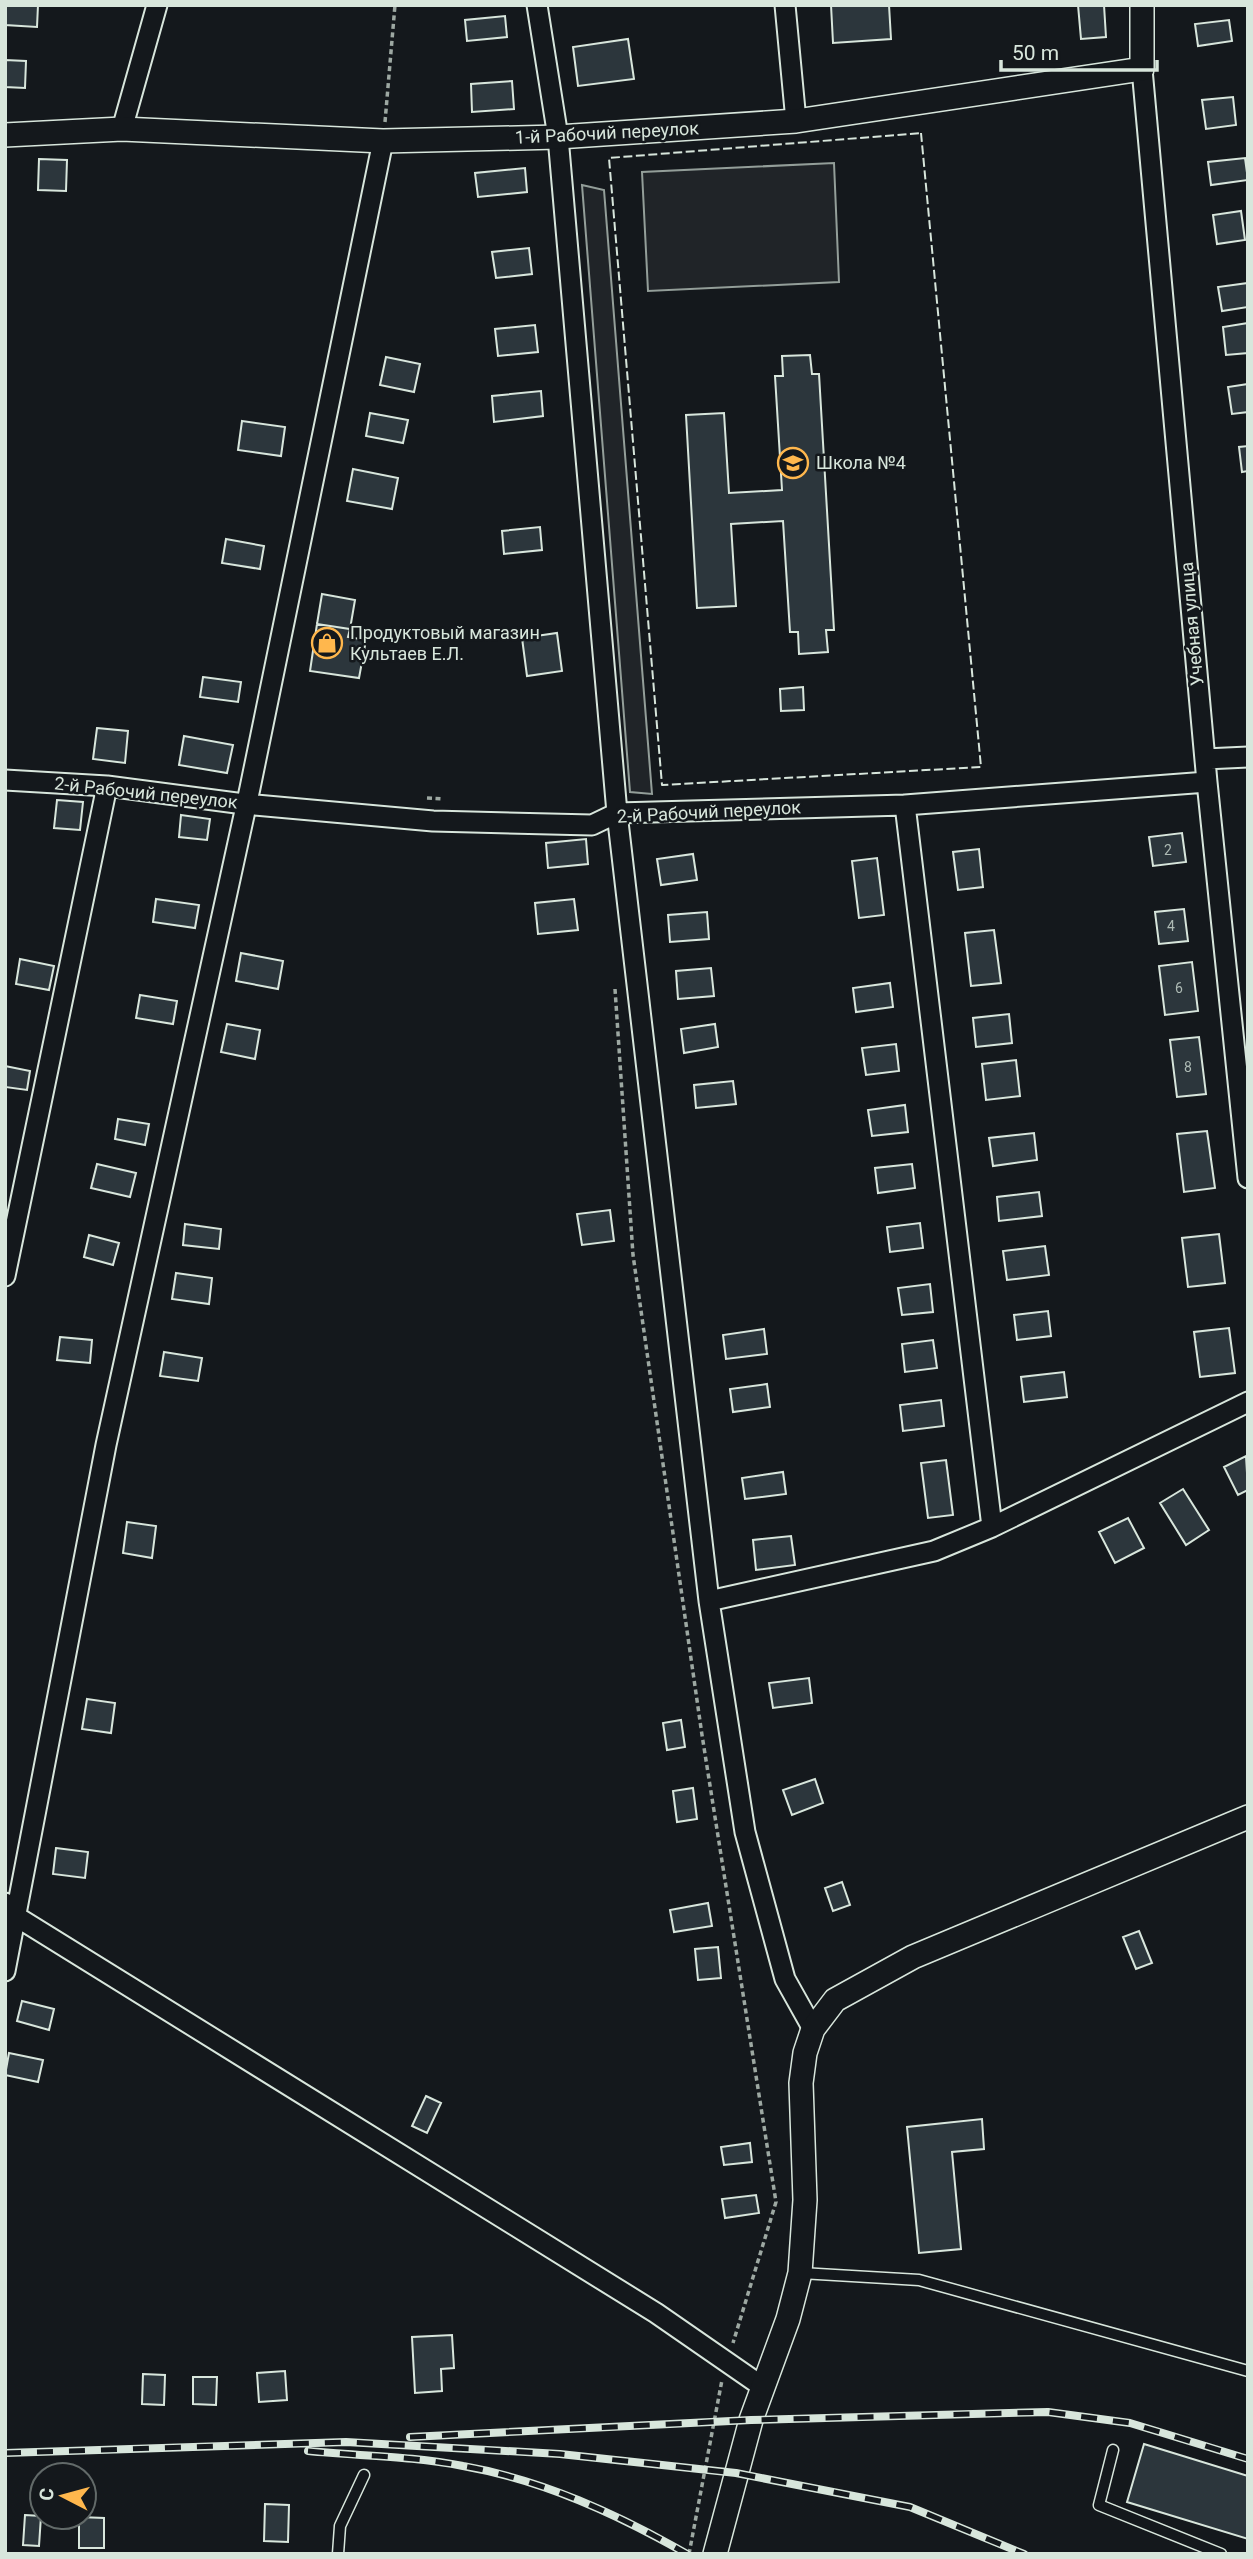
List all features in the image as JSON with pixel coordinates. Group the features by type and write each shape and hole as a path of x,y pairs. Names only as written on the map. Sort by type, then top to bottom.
{"street":[{"path":"122,129 157,5"},
{"path":"537,5 558,137 617,813 709,1601 745,1832 785,1979 813,2029"},
{"path":"785,5 796,121"},
{"path":"1142,5 1142,69"},
{"name":"1-й Рабочий переулок","path":"5,135 122,129 383,141 558,137 796,121 1142,69"},
{"name":"Учебная улица","path":"1142,69 1207,782 1248,1178"},
{"path":"5,1971 11,1910 106,1445 383,141"},
{"path":"1205,759 1248,757"},
{"name":"2-й Рабочий переулок","path":"5,780 107,786 244,804 433,821 592,825 617,813 905,805 1207,782"},
{"path":"5,1276 107,786"},
{"path":"905,805 992,1527"},
{"path":"709,1601 934,1551 992,1527 1248,1402"},
{"path":"715,2554 751,2420 788,2319 800,2273 805,2200 801,2083 805,2053 813,2029 835,2000 913,1957 1248,1817"},
{"path":"11,1910 656,2313 763,2387"}],"lane":[{"path":"800,2273 919,2280 1248,2371"},
{"path":"1113,2450 1099,2505 1221,2554"},
{"path":"338,2554 340,2526 364,2474"}],"path":[{"path":"383,141 395,5"},
{"path":"425,798 452,800"},
{"path":"615,980 633,1255 702,1735 776,2202 727,2362 703,2470 690,2554"}],"shaded area":[{"path":"834,163 839,282 648,291 642,172"},
{"path":"582,185 604,190 652,794 630,792"}],"building":[{"path":"5,5 38,5 37,27 5,25"},
{"path":"831,5 889,5 891,39 833,43"},
{"path":"1078,5 1104,5 1106,37 1081,39"},
{"path":"505,16 507,37 467,41 465,20"},
{"path":"1229,20 1232,41 1198,46 1195,24"},
{"path":"628,39 634,79 578,86 573,47"},
{"path":"5,60 26,61 25,88 5,87"},
{"path":"512,81 514,109 472,112 471,84"},
{"path":"1233,97 1236,125 1206,129 1202,100"},
{"path":"1245,158 1248,180 1211,185 1208,162"},
{"path":"39,159 67,160 66,191 38,190"},
{"path":"525,168 527,192 478,197 475,173"},
{"path":"1241,211 1245,240 1217,244 1213,215"},
{"path":"529,248 532,274 496,278 492,252"},
{"path":"1248,283 1248,307 1222,311 1218,287"},
{"path":"1248,323 1248,353 1226,355 1223,327"},
{"path":"535,325 538,352 498,356 495,329"},
{"name":"Школа №4","path":"810,355 812,374 819,374 834,630 826,630 828,652 799,654 798,632 790,632 783,521 731,524 736,606 697,608 686,415 724,413 729,493 782,490 775,376 783,376 782,356"},
{"path":"386,357 420,364 414,392 380,385"},
{"path":"1248,384 1248,412 1232,414 1228,387"},
{"path":"541,391 543,416 494,422 492,396"},
{"path":"370,413 408,420 403,443 366,436"},
{"path":"242,421 285,427 281,456 238,450"},
{"path":"1248,446 1248,471 1242,472 1239,447"},
{"path":"353,469 398,478 392,509 347,501"},
{"path":"540,527 542,550 504,554 502,531"},
{"path":"226,539 264,546 260,569 222,563"},
{"path":"322,594 355,600 350,629 317,624"},
{"path":"317,624 350,629 348,637 366,640 359,678 310,671"},
{"path":"557,633 562,671 527,676 522,638"},
{"path":"203,677 241,682 238,702 200,697"},
{"path":"803,687 804,710 781,711 780,689"},
{"path":"97,728 128,731 125,763 93,759"},
{"path":"184,736 233,745 227,773 179,765"},
{"path":"57,800 83,802 80,830 54,828"},
{"path":"181,815 210,819 207,840 179,837"},
{"path":"1182,833 1186,862 1153,866 1149,837"},
{"path":"586,839 588,864 548,868 546,843"},
{"path":"979,849 983,887 958,890 953,852"},
{"path":"693,854 697,880 661,885 657,859"},
{"path":"877,858 884,915 859,918 852,861"},
{"path":"156,899 199,905 195,928 153,922"},
{"path":"574,899 578,930 538,934 535,903"},
{"path":"1184,909 1188,941 1159,944 1155,912"},
{"path":"707,912 709,939 670,942 668,915"},
{"path":"994,930 1001,983 971,986 965,933"},
{"path":"241,953 283,961 278,989 236,981"},
{"path":"20,959 54,966 49,990 16,984"},
{"path":"1192,962 1198,1011 1165,1015 1159,966"},
{"path":"711,968 714,996 678,999 676,971"},
{"path":"890,983 893,1007 856,1012 853,988"},
{"path":"140,995 177,1001 173,1024 136,1018"},
{"path":"1009,1014 1012,1043 976,1047 973,1018"},
{"path":"227,1024 260,1030 255,1059 221,1052"},
{"path":"715,1024 718,1047 684,1053 681,1029"},
{"path":"1199,1037 1206,1094 1177,1097 1170,1040"},
{"path":"896,1044 899,1071 866,1075 862,1048"},
{"path":"1016,1060 1020,1096 986,1100 982,1064"},
{"path":"5,1066 30,1071 27,1090 5,1087"},
{"path":"733,1081 736,1104 696,1108 694,1085"},
{"path":"905,1105 908,1132 872,1136 868,1110"},
{"path":"118,1119 149,1124 145,1145 115,1139"},
{"path":"1207,1131 1215,1188 1184,1192 1177,1134"},
{"path":"1034,1133 1037,1160 993,1166 989,1138"},
{"path":"97,1164 136,1173 130,1197 91,1188"},
{"path":"912,1164 915,1188 878,1193 875,1168"},
{"path":"1039,1192 1042,1216 999,1221 997,1197"},
{"path":"610,1210 614,1241 582,1245 577,1214"},
{"path":"920,1223 923,1248 890,1252 887,1227"},
{"path":"185,1224 221,1229 219,1249 183,1245"},
{"path":"1219,1234 1225,1283 1188,1287 1182,1238"},
{"path":"89,1235 119,1243 113,1265 84,1257"},
{"path":"1045,1246 1049,1275 1007,1280 1003,1251"},
{"path":"176,1273 212,1278 209,1304 172,1299"},
{"path":"930,1284 933,1312 902,1315 898,1288"},
{"path":"1048,1311 1051,1336 1017,1340 1014,1315"},
{"path":"1229,1328 1235,1373 1200,1377 1194,1332"},
{"path":"764,1329 767,1354 726,1359 723,1335"},
{"path":"60,1337 92,1340 90,1363 57,1360"},
{"path":"933,1340 937,1368 905,1372 902,1344"},
{"path":"164,1352 202,1358 198,1381 160,1376"},
{"path":"1064,1372 1067,1397 1024,1402 1021,1377"},
{"path":"767,1384 770,1407 733,1412 730,1389"},
{"path":"941,1400 944,1426 903,1431 900,1405"},
{"path":"1246,1456 1248,1490 1238,1495 1224,1467"},
{"path":"946,1460 953,1515 928,1518 921,1463"},
{"path":"783,1472 786,1494 745,1499 742,1478"},
{"path":"1183,1489 1209,1530 1186,1545 1160,1503"},
{"path":"1128,1518 1144,1548 1115,1563 1099,1532"},
{"path":"127,1522 156,1526 152,1558 123,1553"},
{"path":"791,1536 795,1565 756,1570 753,1540"},
{"path":"809,1678 812,1703 773,1708 769,1683"},
{"path":"87,1699 115,1703 111,1733 82,1729"},
{"path":"681,1720 685,1747 667,1750 663,1723"},
{"path":"815,1779 823,1803 792,1815 783,1790"},
{"path":"693,1788 697,1819 677,1822 673,1791"},
{"path":"56,1848 88,1852 85,1878 53,1874"},
{"path":"842,1882 850,1905 833,1911 825,1888"},
{"path":"708,1903 712,1926 674,1932 670,1910"},
{"path":"1139,1931 1152,1963 1136,1969 1123,1937"},
{"path":"718,1947 721,1978 698,1980 695,1949"},
{"path":"22,2001 54,2009 49,2030 17,2021"},
{"path":"9,2053 43,2060 38,2082 5,2075"},
{"path":"426,2096 441,2103 427,2133 412,2126"},
{"path":"982,2119 984,2149 952,2152 961,2249 919,2253 907,2127"},
{"path":"750,2143 752,2162 724,2165 721,2147"},
{"path":"756,2195 759,2213 725,2218 722,2199"},
{"path":"452,2335 454,2368 441,2369 442,2391 415,2393 412,2337"},
{"path":"285,2371 287,2400 259,2402 257,2373"},
{"path":"143,2374 165,2375 164,2405 142,2404"},
{"path":"193,2377 217,2377 216,2405 193,2404"},
{"path":"1144,2444 1248,2476 1248,2539 1127,2502"},
{"path":"265,2504 289,2505 288,2542 264,2541"},
{"path":"25,2515 28,2515 28,2531 40,2531 39,2546 23,2545"},
{"path":"98,2518 104,2518 104,2548 79,2548 79,2531 98,2531"}],"railway":[{"path":"410,2437 751,2420 1048,2412 1130,2423 1248,2459"},
{"path":"5,2453 346,2442 560,2454 736,2473 910,2507 1024,2554"},
{"path":"308,2451 405,2458 493,2472 579,2500 634,2525 687,2554"}],"fence":[{"path":"921,133 981,767 662,785 609,158 921,133"}],"place":[{"name":"Школа №4","path":"793,463"},
{"name":"Продуктовый магазин Культаев Е.Л.","path":"327,643"}]}
